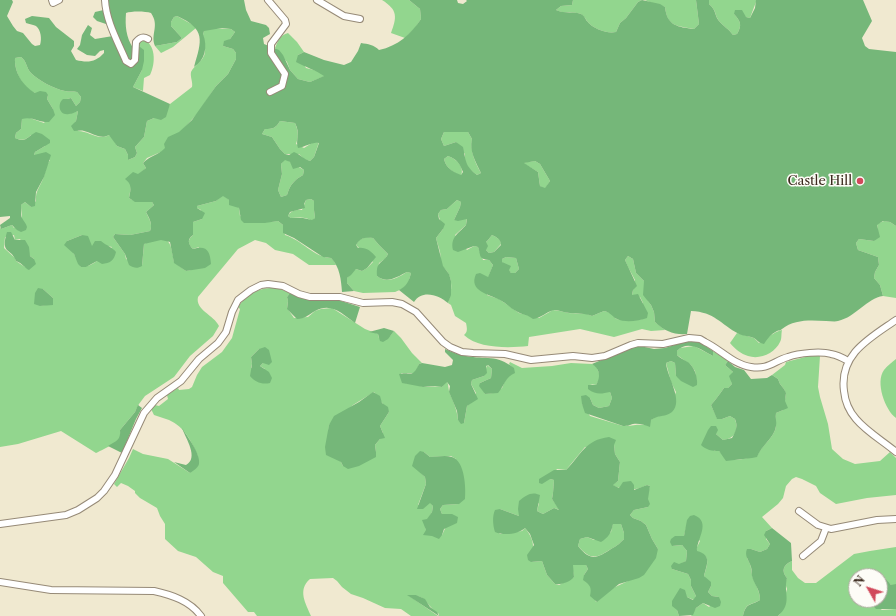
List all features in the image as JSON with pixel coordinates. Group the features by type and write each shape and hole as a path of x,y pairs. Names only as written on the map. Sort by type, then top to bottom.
{"street":[{"path":"52,0 53,3 59,0"},
{"path":"105,0 110,24 126,61 131,64 135,60 136,42 140,38 148,38"},
{"path":"268,0 285,20 286,24 271,44 271,53 285,74 284,80 282,86 270,92"},
{"path":"317,0 344,16 360,19"},
{"path":"0,524 66,515 78,510 97,498 115,475 128,450 140,420 150,405 157,398 181,381 199,359 218,344 226,332 232,312 238,300 251,290 261,285 268,284 283,286 299,294 310,297 340,297 363,303 392,302 402,304 416,312 443,342 462,352 505,354 531,360 573,356 600,358 638,343 659,344 689,338 700,339 736,361 751,368 770,366 789,356 820,352 832,354 848,361"},
{"path":"896,320 867,339 857,349 848,361 843,387 848,406 856,418 862,425 896,452"},
{"path":"799,511 812,521 826,528 839,528 869,522 896,519"},
{"path":"803,556 821,541 826,528"},
{"path":"0,582 51,590 154,591 171,595 186,602 201,616"}],"green space":[{"path":"0,0 12,0 13,2 7,16 17,31 23,33 32,44 35,46 40,45 40,32 36,26 26,23 25,19 32,16 49,18 56,27 74,41 74,46 71,51 76,60 88,61 98,58 104,53 104,50 100,51 95,56 87,55 77,49 80,45 82,35 88,25 92,28 90,35 95,39 113,36 109,25 97,21 93,17 95,12 108,9 107,0 244,0 246,10 251,21 266,25 269,28 270,34 263,38 264,44 279,50 290,70 298,79 310,82 324,76 296,62 298,55 304,52 324,60 344,65 351,62 361,43 368,44 379,50 392,46 413,30 421,19 420,9 409,0 457,0 458,3 463,4 467,1 466,0 573,0 572,5 561,6 556,10 581,14 596,29 604,32 616,32 620,23 626,18 638,2 642,0 660,4 665,7 668,18 674,24 694,29 699,24 696,0 709,0 709,4 717,19 733,35 737,34 740,28 739,21 734,14 735,10 742,10 746,17 750,18 755,8 756,0 863,0 872,21 862,38 865,46 869,49 896,52 896,226 890,222 883,221 877,225 880,237 874,241 859,239 856,243 858,250 878,257 879,265 875,272 874,278 880,285 883,296 877,297 850,316 838,321 809,320 792,323 773,334 764,344 754,338 739,334 712,316 699,312 691,311 687,334 674,333 662,328 655,322 654,312 651,305 643,295 644,281 636,273 633,259 628,256 625,260 637,286 633,290 632,295 638,294 648,313 647,318 636,321 624,321 617,319 604,311 592,316 554,310 533,319 518,312 502,301 477,289 474,280 476,274 480,273 488,277 493,265 489,260 481,258 478,247 474,246 458,252 453,250 452,246 454,238 466,225 467,219 458,221 454,220 461,202 457,200 447,209 441,210 438,214 439,219 445,224 436,238 443,266 449,274 451,281 451,295 448,303 440,298 426,294 417,298 414,302 399,290 407,283 411,273 407,272 396,278 388,280 377,276 378,265 388,254 373,238 363,238 356,245 358,248 368,250 376,257 367,268 362,271 356,269 347,278 347,283 354,291 342,292 338,270 331,258 323,257 294,238 283,233 283,225 278,221 265,223 244,223 241,220 239,208 229,205 229,200 223,196 216,201 197,206 197,208 205,213 202,219 193,222 193,235 189,240 189,243 193,249 202,248 209,252 211,264 205,268 186,271 174,263 170,242 161,240 144,244 142,266 137,268 129,265 125,254 113,237 115,234 130,235 150,231 151,223 146,212 154,205 152,202 135,202 129,198 130,187 129,183 125,179 133,172 138,174 146,168 143,163 163,150 165,148 164,144 168,137 179,132 192,120 216,86 228,74 236,59 236,53 233,49 223,46 224,41 230,39 235,32 231,29 222,28 204,31 205,48 203,57 194,67 199,49 199,36 193,26 177,16 174,17 171,22 171,26 182,38 177,42 155,46 155,22 151,13 126,13 126,31 129,40 133,48 140,47 144,50 142,70 133,87 170,104 166,117 161,120 154,118 147,121 144,137 135,147 137,153 135,157 128,160 128,155 125,149 117,146 109,135 103,137 83,131 74,131 71,126 76,121 78,111 71,114 63,113 60,109 60,104 63,99 71,98 76,106 80,102 81,97 77,92 61,90 46,84 31,73 21,57 15,58 16,68 23,83 35,93 40,91 46,92 48,95 47,99 55,115 49,122 42,122 29,118 22,119 21,129 16,133 15,138 22,140 36,132 42,134 50,140 50,143 35,152 34,155 46,152 51,155 44,177 36,192 35,206 31,207 25,202 21,205 21,216 27,226 26,230 21,232 12,225 1,229 0,225 10,218 10,216 0,217","holes":["280,121 295,123 298,130 298,148 313,143 319,143 314,157 310,161 294,152 289,155 285,154 272,137 262,134 265,129 276,127","444,132 468,132 472,139 471,148 481,173 477,175 468,166 463,147 456,142 444,146 441,139","448,156 451,157 456,160 463,172 461,175 446,165 444,159","285,160 290,162 293,169 300,167 304,170 303,175 293,183 287,195 281,197 278,190 282,174 281,164","535,161 540,164 550,181 545,188 540,186 538,172 524,163","311,199 314,201 315,218 312,220 291,218 288,216 290,212 305,208 304,204 306,200","492,235 497,237 501,245 494,252 489,253 486,250 488,246 486,242","506,257 516,258 519,269 515,273 511,273 509,270 511,266 502,262 502,259"]},
{"path":"382,0 409,0 420,9 421,19 415,28 405,38 391,33 395,14 391,7"},
{"path":"573,0 642,0 638,2 626,18 620,23 616,32 604,32 596,29 581,14 556,10 561,6 572,5"},
{"path":"645,0 696,0 699,24 694,29 678,26 671,22 668,18 665,7"},
{"path":"709,0 756,0 756,2 750,18 734,14 739,21 740,28 737,34 733,35 717,19 709,4"},
{"path":"177,16 196,28 173,47 161,53 155,46 177,42 182,38 171,26 171,22 174,17"},
{"path":"211,28 231,29 235,32 223,46 233,49 236,53 236,59 228,74 216,86 198,113 163,151 147,158 143,163 146,168 130,182 131,186 129,198 132,200 152,202 154,205 146,212 151,224 150,231 130,235 115,234 113,237 125,254 126,259 142,266 144,244 163,239 169,243 174,262 186,271 191,270 199,247 193,249 189,244 189,240 193,235 193,222 202,219 201,210 197,208 197,206 216,201 223,195 239,208 240,216 258,223 278,221 283,225 285,235 291,237 319,255 331,258 336,265 309,265 293,254 275,250 266,243 255,240 238,249 198,297 199,305 217,322 219,326 213,336 190,356 174,377 145,396 135,412 120,430 119,440 96,453 61,431 18,444 0,447 0,227 1,229 12,225 14,228 22,219 21,205 25,202 31,207 36,201 37,191 50,160 34,155 35,152 45,146 31,135 24,140 15,138 16,133 21,129 22,118 27,117 44,123 53,109 47,99 48,95 40,95 30,91 23,83 17,73 15,58 21,57 31,73 46,84 61,90 77,92 81,97 80,102 76,106 71,98 67,99 68,114 78,111 74,124 78,131 101,137 109,135 112,137 117,146 125,149 128,155 128,160 135,157 137,153 135,147 144,137 147,121 167,109 170,104 192,87 191,72 203,58 205,52 203,36 204,30","holes":["14,235 15,240 20,239 30,256 34,259 25,267 16,261 15,258 4,248 5,237","82,235 92,247 112,247 94,263 81,267 67,241","43,289 53,298 52,302 40,306"]},
{"path":"288,33 304,52 298,55 306,68 318,71 325,76 310,82 298,79 290,70 287,62 275,48 281,37"},
{"path":"142,39 147,41 154,54 150,75 144,78 143,91 133,87 142,70 137,46"},
{"path":"280,121 295,123 298,133 296,144 304,148 312,143 319,142 314,157 310,161 304,159 299,154 285,154 272,137 262,134 265,129 274,128"},
{"path":"444,132 468,132 472,139 474,157 481,173 477,175 469,169 465,162 465,154 456,142 444,146 441,139"},
{"path":"448,156 457,161 461,166 461,176 446,165 444,159"},
{"path":"285,159 304,170 303,175 293,183 287,195 281,197 278,190 282,174 281,164"},
{"path":"535,161 540,164 550,181 545,189 540,186 538,172 523,163"},
{"path":"311,199 314,201 315,218 312,221 304,218 291,218 288,216 292,211 302,210 306,200"},
{"path":"457,200 461,202 454,220 467,218 466,225 455,235 467,250 474,246 478,247 483,260 489,260 493,265 488,278 487,295 499,299 519,313 539,318 553,310 568,313 587,314 592,316 604,311 611,313 616,319 630,321 642,319 643,303 640,297 632,295 635,280 625,260 628,256 633,259 636,273 644,281 648,301 654,312 655,322 665,330 651,331 642,329 614,337 580,329 529,337 528,346 512,347 486,345 470,340 464,335 467,331 466,323 455,316 451,305 448,303 451,293 451,282 441,263 436,238 443,229 438,214 441,210 447,209"},
{"path":"884,221 890,222 896,226 896,298 883,296 880,285 874,278 875,272 879,265 878,257 858,250 856,243 859,239 874,241 878,231 877,224"},
{"path":"7,232 11,232 15,240 25,240 29,247 30,256 34,259 36,264 29,270 16,261 12,254 5,248"},
{"path":"82,235 88,236 92,246 95,241 101,241 113,249 116,252 113,259 102,264 97,261 86,267 81,267 78,264 74,254 64,245 67,241"},
{"path":"492,235 499,239 501,244 494,252 489,253 486,250 486,242"},
{"path":"366,237 373,238 388,254 385,259 379,263 377,276 384,280 388,280 396,278 407,272 411,273 408,284 402,289 395,292 363,293 354,291 347,283 347,278 356,269 362,271 373,262 356,245 359,240"},
{"path":"506,257 516,258 519,269 515,273 511,273 502,262 502,259"},
{"path":"38,288 43,289 53,298 53,305 40,306 34,304 35,293"},
{"path":"278,288 290,293 287,297 287,308 294,318 308,317 315,311 332,308 365,329 378,334 379,338 390,336 394,331 422,363 419,364 414,373 401,373 407,384 424,387 442,387 447,381 458,420 464,423 467,406 473,401 476,393 471,384 472,380 484,376 487,365 492,369 491,378 480,383 485,394 493,393 502,388 513,368 509,364 510,362 522,368 571,363 592,364 596,366 599,373 599,380 596,385 590,384 610,392 612,398 609,406 599,408 593,405 590,398 582,404 590,416 623,426 644,425 655,417 668,414 676,392 671,382 666,363 671,361 675,363 676,376 697,383 695,371 691,365 677,355 677,351 680,348 694,346 713,356 713,351 728,361 725,365 733,372 731,379 732,384 728,388 724,388 711,405 717,418 722,419 730,416 735,419 736,423 736,430 733,436 723,440 716,434 716,426 714,451 719,451 727,458 732,460 757,456 771,438 775,430 776,413 783,410 786,394 778,379 772,375 785,365 786,362 809,356 820,356 818,387 828,424 832,449 843,459 855,464 880,461 890,452 896,458 896,495 867,498 836,504 820,493 816,486 796,477 792,479 786,486 783,498 762,517 772,528 766,531 766,539 770,544 767,549 760,552 751,549 747,558 759,591 760,600 747,606 743,616 691,616 696,608 703,603 709,607 719,597 712,596 708,592 711,586 704,576 707,558 702,553 697,552 697,547 700,541 686,528 684,536 680,537 672,546 682,545 687,551 686,561 672,569 688,574 691,580 691,586 696,596 694,600 687,597 677,610 679,616 439,616 439,614 423,598 408,595 438,616 411,616 401,609 385,608 351,594 333,578 310,579 306,583 303,592 305,602 311,616 257,616 254,612 248,612 223,583 223,576 213,572 196,557 178,551 165,539 165,524 157,508 140,498 135,491 128,486 121,483 117,487 114,484 133,449 143,454 168,459 190,473 198,456 190,440 179,426 169,420 154,415 151,409 155,405 159,406 168,399 167,395 178,388 179,390 189,389 192,387 202,367 222,352 232,338 240,309 238,307 252,293 265,289","holes":["259,349 263,363 260,366 265,369 251,368 251,357","374,392 389,412 380,426 383,433 375,445 376,452 343,466 328,436 329,425 353,405","614,445 615,454 620,462 618,481 612,485 630,490 647,485 650,486 648,493 648,507 634,510 630,515 646,525 658,549 628,581 611,589 596,602 591,586 584,575 588,569 586,565 572,565 574,577 559,585 555,584 547,575 542,561 531,562 533,544 531,537 525,528 522,531 500,534 494,527 494,520 500,509 519,516 539,503 537,511 543,514 554,508 560,510 552,499 554,480 550,479 557,469 566,470 585,447","424,452 430,457 451,456 456,459 459,504 443,505 440,509 442,514 452,514 442,535 426,530 425,525 432,512 433,506 430,502 418,505 426,484 425,477 420,472"]},
{"path":"290,293 304,299 338,300 360,307 355,323 332,308 321,309 304,318 297,319 287,309 287,297"},
{"path":"384,328 394,331 388,339 383,342 380,341 378,334 369,332"},
{"path":"782,330 781,339 778,346 767,355 753,357 745,355 738,351 730,343 737,333 754,338 759,343 776,332"},
{"path":"689,340 701,343 713,351 713,356 691,346 686,346 677,351 677,355 689,363 695,372 697,385 693,387 681,381 676,376 675,363 671,361 666,363 676,395 675,407 672,412 651,420 650,427 637,424 623,426 585,413 581,396 586,395 590,398 593,405 599,408 609,406 612,398 610,392 599,394 588,389 588,385 596,385 599,379 597,368 592,364 630,348 640,346 654,349 665,348"},
{"path":"265,347 269,350 272,362 269,365 263,363 260,366 269,372 272,378 270,383 264,384 254,380 250,376 252,364 251,357 259,349"},
{"path":"445,349 463,356 496,359 514,368 515,373 507,379 498,393 485,394 479,386 480,383 491,378 492,369 488,365 486,366 487,373 484,376 472,380 471,384 478,399 467,406 464,423 461,424 458,420 457,411 449,392 450,386 447,382 442,387 423,387 402,383 399,374 411,374 417,369 419,364 422,363 445,367 452,365 453,360 445,352"},
{"path":"896,359 896,418 888,409 882,396 881,375 884,370"},
{"path":"728,361 735,367 744,370 751,379 767,378 772,375 778,379 786,393 785,401 788,408 776,413 775,430 757,457 726,461 719,451 709,450 701,445 711,426 716,426 718,430 716,434 723,440 732,438 735,431 735,419 730,416 717,419 711,405 724,388 728,388 732,384 729,376 733,372 725,365"},
{"path":"373,392 380,396 382,403 388,407 389,412 380,426 385,438 380,439 375,445 376,457 359,466 348,469 343,466 341,462 326,455 325,447 329,425 334,416"},
{"path":"138,405 142,408 122,453 108,446 119,438 120,430 135,412"},
{"path":"182,428 193,445 199,460 198,467 190,473 174,462 186,465 190,462 191,458 192,453"},
{"path":"609,437 616,440 614,445 615,454 620,462 618,481 613,485 619,488 623,482 631,481 634,485 634,490 647,485 650,486 648,499 650,504 648,507 634,510 630,515 646,525 658,549 656,558 644,575 619,584 597,602 590,596 590,586 583,580 588,569 586,565 573,565 574,577 565,583 555,584 547,575 542,561 531,562 528,560 527,555 534,545 530,534 525,528 515,533 507,534 495,532 493,518 495,510 500,509 519,516 519,501 527,495 534,493 540,495 537,511 543,514 554,508 559,510 552,499 554,480 550,479 542,484 539,483 539,479 554,470 566,470 584,449 594,441","holes":["613,524 621,524 624,539 617,546 602,555 594,557 590,556 578,546 580,539 587,537 601,542 609,534"]},
{"path":"420,451 424,452 430,457 452,457 460,464 464,475 465,499 459,504 443,505 440,509 442,514 452,514 458,517 457,523 444,529 439,539 432,536 423,535 426,530 422,520 427,519 432,512 433,506 430,503 423,509 417,509 426,484 425,477 412,466 415,456"},
{"path":"694,515 702,522 703,527 697,551 705,555 707,558 704,576 711,582 708,592 712,596 719,597 721,602 720,606 715,608 703,603 696,608 693,615 679,616 677,610 672,606 672,601 680,588 685,590 687,597 693,600 696,596 691,586 691,580 688,574 672,569 671,566 674,562 679,564 686,561 687,551 682,545 672,546 670,542 675,536 684,536 687,520 690,516"},
{"path":"613,523 621,524 624,533 624,539 615,547 598,556 590,556 578,546 580,539 587,537 594,540 611,532"},
{"path":"772,528 791,543 792,561 784,568 784,573 787,578 787,598 785,607 778,616 743,616 747,606 760,600 759,592 753,579 751,567 746,556 746,551 747,549 751,549 760,552 767,549 770,544 764,535 766,531"},
{"path":"896,547 896,585 891,585 888,582 888,568 848,568 848,608 879,608 882,610 896,609 896,616 778,616 780,614 787,589 785,583 787,578 784,573 784,568 789,563 792,561 792,570 798,578 805,583 816,583 854,554"},
{"path":"888,582 891,585 896,584 896,609 875,608 888,608"},
{"path":"407,595 416,595 425,599 430,607 437,612 439,616"}],"place":[{"name":"Castle Hill","path":"860,181"}]}
